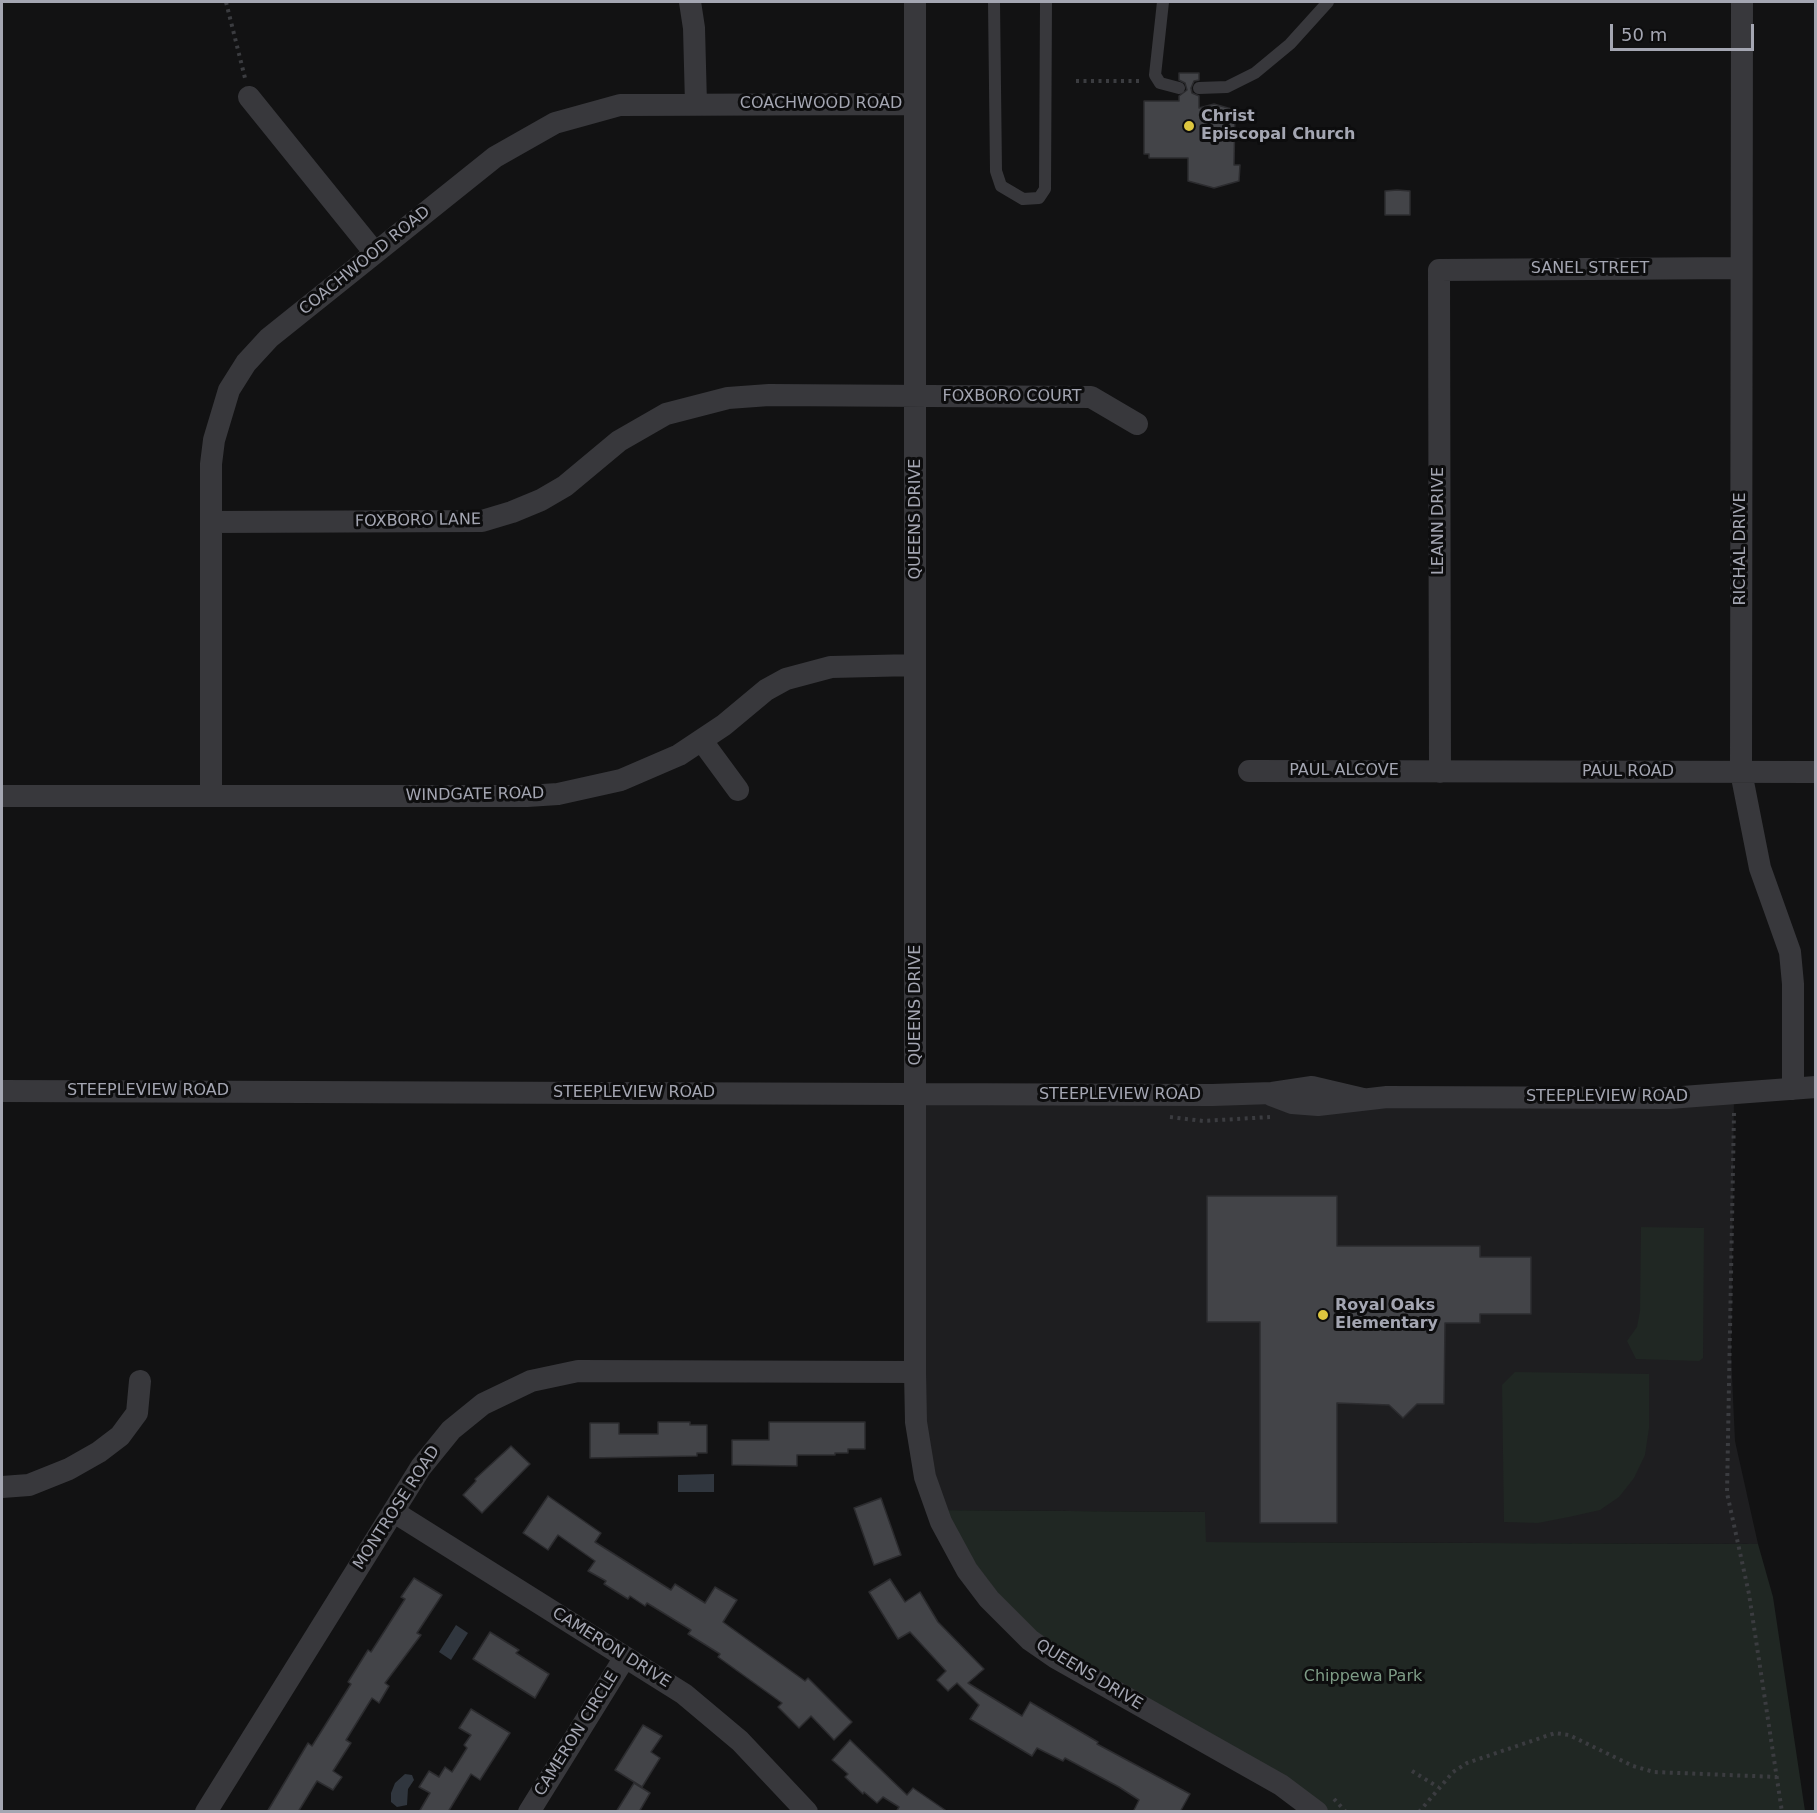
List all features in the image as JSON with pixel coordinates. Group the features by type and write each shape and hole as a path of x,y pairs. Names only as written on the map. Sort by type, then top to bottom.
{"street":[{"path":"690,2 694,28 696,104"},
{"name":"QUEENS DRIVE","path":"915,2 915,1372 916,1422 928,1489 935,1510 959,1557 989,1599 1023,1634 1047,1652 1281,1785 1323,1803"},
{"name":"RICHAL DRIVE","path":"1742,2 1741,772 1760,868 1790,952 1793,984 1793,1089"},
{"path":"249,97 375,253"},
{"name":"COACHWOOD ROAD","path":"211,796 211,522 214,440 229,390 246,363 268,338 495,157 555,123 620,105 915,104"},
{"name":"SANEL STREET","path":"1439,270 1742,268"},
{"name":"LEANN DRIVE","path":"1439,270 1440,772"},
{"name":"FOXBORO LANE","path":"211,522 482,521 541,500 565,486 626,437 666,414 692,406 728,398 769,395 916,396"},
{"name":"FOXBORO COURT","path":"916,396 1091,397 1137,424"},
{"name":"WINDGATE ROAD","path":"2,796 558,794 588,789 652,769 702,741 766,690 786,679 831,667 915,665"},
{"path":"702,741 738,790"},
{"name":"PAUL ALCOVE","path":"1249,771 1440,772"},
{"name":"PAUL ROAD","path":"1440,772 1815,772"},
{"name":"STEEPLEVIEW ROAD","path":"2,1091 916,1095 1266,1094 1318,1087 1363,1099 1696,1097 1815,1087"},
{"name":"MONTROSE ROAD","path":"206,1812 430,1454 458,1424 500,1394 548,1376 598,1370 915,1372"},
{"path":"2,1487 29,1485 69,1469 99,1452 120,1436 137,1413 140,1381"},
{"name":"CAMERON DRIVE","path":"394,1512 684,1694 724,1726 807,1812"},
{"name":"CAMERON CIRCLE","path":"529,1812 625,1657"}],"lane":[{"path":"994,2 996,171 1001,186 1023,199 1039,198 1046,189 1046,2"},
{"path":"1163,2 1154,69 1157,80 1165,86 1179,88"},
{"path":"1199,88 1233,85 1255,73 1290,44 1328,2"}],"path":[{"path":"226,2 249,97"},
{"path":"1076,81 1157,80"},
{"path":"1734,1112 1727,1493 1749,1594 1782,1812"},
{"path":"1419,1812 1438,1787 1453,1772 1467,1763 1555,1733 1569,1735 1633,1766 1654,1772 1778,1777"},
{"path":"1412,1771 1438,1787"},
{"path":"1323,1803 1346,1812"}],"shaded area":[{"name":"Royal Oaks Elementary","path":"916,1094 1734,1095 1731,1354 1735,1441 1758,1544 1205,1542 1205,1512 935,1510 928,1489"},
{"path":"714,1474 714,1492 678,1492 678,1475"},
{"path":"456,1625 468,1633 451,1660 439,1652"},
{"path":"405,1774 412,1775 414,1780 408,1789 407,1805 397,1807 391,1802 391,1793 395,1783"}],"green space":[{"path":"1641,1227 1704,1228 1703,1358 1699,1361 1636,1359 1627,1341 1637,1327 1640,1311"},
{"path":"1515,1372 1649,1374 1649,1428 1645,1455 1634,1478 1619,1497 1600,1510 1569,1517 1538,1523 1504,1522 1502,1385"},
{"name":"Chippewa Park","path":"935,1510 1205,1512 1206,1542 1758,1544 1773,1597 1805,1811 1317,1811 1038,1646"}],"building":[{"name":"Christ Episcopal Church","path":"1179,73 1199,73 1199,80 1194,81 1191,88 1192,93 1199,96 1199,108 1214,104 1235,110 1234,165 1240,165 1239,181 1214,188 1188,181 1188,158 1149,158 1149,154 1144,154 1144,101 1179,101 1179,96 1187,90 1185,83 1179,80"},
{"path":"1385,191 1410,191 1410,215 1385,215"},
{"name":"Royal Oaks Elementary","path":"1207,1196 1337,1196 1337,1246 1480,1246 1480,1257 1531,1257 1531,1314 1480,1314 1480,1323 1445,1323 1444,1404 1417,1404 1403,1418 1389,1405 1337,1403 1337,1523 1260,1523 1260,1322 1207,1322"},
{"path":"658,1422 690,1422 690,1425 707,1425 707,1453 697,1453 697,1456 590,1458 590,1423 619,1423 619,1434 658,1434"},
{"path":"769,1422 865,1422 865,1449 848,1449 848,1453 835,1453 835,1455 797,1455 797,1466 732,1465 732,1440 769,1440"},
{"path":"511,1446 530,1464 482,1513 463,1495 476,1481 475,1479"},
{"path":"548,1496 601,1533 595,1542 671,1590 675,1584 705,1603 715,1587 737,1600 723,1622 805,1681 808,1678 852,1722 834,1740 811,1716 799,1728 778,1707 782,1703 718,1657 720,1654 688,1634 691,1630 647,1603 645,1606 630,1596 628,1599 604,1584 606,1581 588,1571 595,1561 558,1535 548,1550 523,1533"},
{"path":"881,1498 901,1555 874,1565 854,1508"},
{"path":"414,1578 442,1595 417,1633 421,1635 385,1683 389,1686 379,1703 372,1698 346,1740 351,1743 333,1771 342,1777 333,1790 317,1781 298,1812 267,1812 308,1743 312,1746 351,1684 348,1682 368,1650 371,1652 405,1599 401,1597"},
{"path":"890,1579 905,1602 920,1592 938,1622 984,1669 968,1683 1022,1716 1030,1702 1098,1742 1097,1744 1190,1794 1180,1812 1133,1812 1139,1800 1119,1787 1065,1758 1063,1761 1037,1748 1032,1756 970,1719 979,1705 957,1683 948,1691 937,1680 946,1671 910,1632 898,1639 869,1592"},
{"path":"490,1632 519,1650 516,1653 549,1674 535,1698 473,1659"},
{"path":"471,1709 510,1733 480,1780 471,1774 448,1812 419,1812 430,1793 419,1787 429,1771 439,1777 445,1767 452,1772 467,1748 464,1745 471,1735 459,1728"},
{"path":"643,1725 662,1736 651,1752 660,1758 642,1787 615,1770"},
{"path":"850,1740 907,1795 913,1788 948,1812 896,1812 899,1807 883,1797 877,1803 864,1792 863,1794 845,1777 848,1774 832,1760"},
{"path":"634,1783 650,1793 639,1812 616,1812"}],"place":[{"name":"Christ Episcopal Church","path":"1189,126"},
{"name":"Royal Oaks Elementary","path":"1323,1315"}]}
